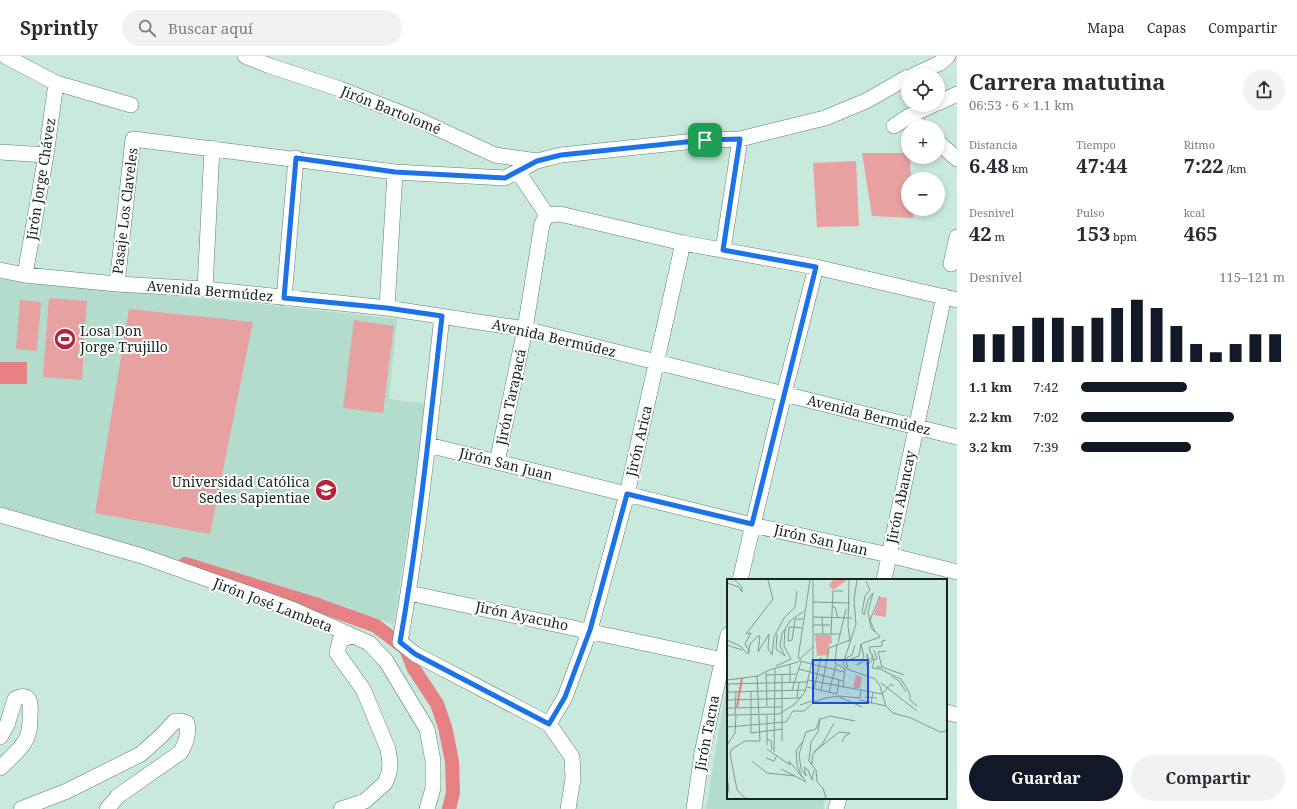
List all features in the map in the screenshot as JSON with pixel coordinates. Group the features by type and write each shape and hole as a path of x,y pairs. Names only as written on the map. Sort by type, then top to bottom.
{"street":[{"path":"5,56 56,83 131,105"},
{"name":"Jirón Bartolomé","path":"245,56 270,66 340,89 419,120 495,155 537,161"},
{"path":"929,68 940,63 948,56"},
{"name":"Jirón Bartolomé","path":"133,139 296,158 395,172 505,178 537,161 561,155 705,140 740,139 825,118 866,101 901,82"},
{"name":"Jirón Jorge Chávez","path":"25,275 46,155 56,83"},
{"path":"945,100 957,94"},
{"path":"894,126 918,112"},
{"path":"909,116 913,120"},
{"name":"Pasaje Los Claveles","path":"116,284 133,139"},
{"path":"723,250 740,139"},
{"path":"205,289 212,148"},
{"path":"945,148 957,159"},
{"path":"0,152 46,155"},
{"path":"284,298 296,158"},
{"path":"387,308 395,172"},
{"path":"518,172 547,215 560,214 684,243 816,267 951,298"},
{"name":"Jirón Tarapacá","path":"497,462 525,329 542,224 547,215"},
{"path":"951,264 957,237"},
{"name":"Jirón Arica","path":"549,724 565,697 590,630 627,494 684,243"},
{"path":"740,579 752,524 816,267"},
{"name":"Avenida Bermúdez","path":"0,270 25,275 116,284 205,289 387,308 525,329 957,437"},
{"name":"Jirón Abancay","path":"884,579 916,426 951,298"},
{"path":"442,316 428,444 409,593 400,642 415,654 549,724 572,757 573,779 568,809"},
{"name":"Jirón San Juan","path":"428,444 627,494 957,572"},
{"name":"Jirón José Lambeta","path":"0,515 142,556 292,609 369,643 386,661 427,729 432,761 433,781 433,788 428,809"},
{"name":"Jirón Ayacuho","path":"409,593 590,630 725,660"},
{"path":"341,809 365,801 385,783 389,773 388,749 364,690 337,653 340,640 352,636"},
{"name":"Jirón Tacna","path":"694,809 702,754 725,660 727,643"},
{"path":"0,737 7,725 15,699 25,697 29,700 31,706 30,729 24,743 0,768"},
{"path":"947,712 957,715"},
{"path":"21,809 67,791 141,754 162,735 175,720 187,723 188,731 181,752 118,796 107,809"},
{"path":"836,809 839,799"}],"shaded area":[{"path":"862,153 901,153 901,164 910,164 911,172 901,172 901,216 913,216 913,218 872,216"},
{"path":"856,161 859,226 817,227 813,163"},
{"path":"0,279 397,319 389,399 427,404 394,624 0,510"},
{"name":"Losa Don Jorge Trujillo","path":"49,298 87,301 82,380 43,377"},
{"path":"20,300 41,302 37,351 16,349"},
{"path":"129,309 253,322 210,534 95,513"},
{"path":"354,320 394,326 383,413 343,408"},
{"path":"0,362 27,362 27,384 0,384"},
{"path":"727,682 727,799 825,799 823,809 706,809"}],"waterway":[{"path":"185,564 318,605 376,626 406,649 414,669 437,704 445,727 452,761 453,793 449,809"}],"place":[{"name":"Losa Don Jorge Trujillo","path":"65,339"},
{"name":"Universidad Católica Sedes Sapientiae","path":"326,490"}],"route":[{"path":"740,139 723,250 816,267 752,524 627,494 590,630 565,697 549,724 415,654 400,642 409,593 428,444 442,316 387,308 284,298 296,158 395,172 505,178 537,161 561,155 705,140 740,139"}]}
